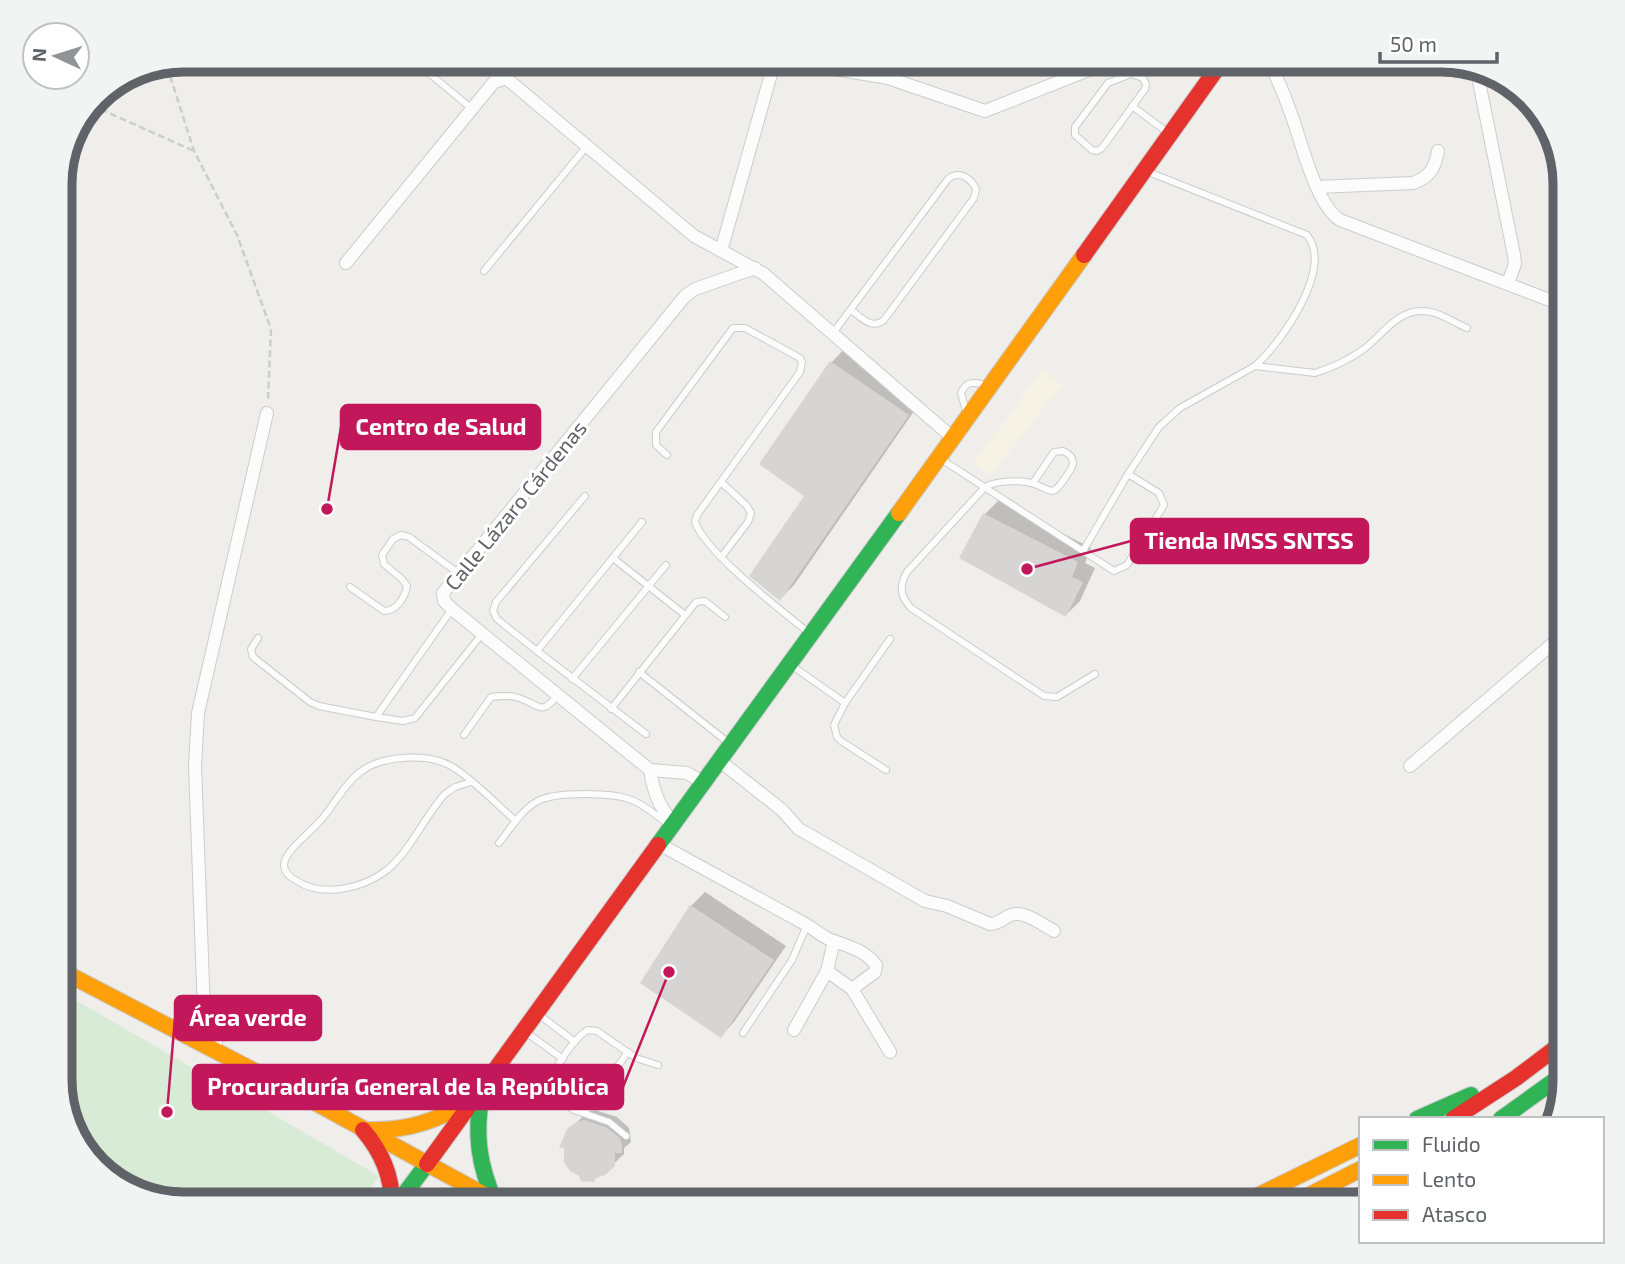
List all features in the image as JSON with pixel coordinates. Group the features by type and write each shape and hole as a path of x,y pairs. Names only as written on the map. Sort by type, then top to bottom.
{"main road":[{"path":"405,1192 483,1089 536,1012 939,458 1214,72"},
{"path":"72,976 478,1192"},
{"path":"1456,1117 1517,1079 1553,1051"},
{"path":"1422,1117 1517,1079"},
{"path":"1504,1117 1553,1082"},
{"path":"363,1130 384,1131 427,1124 447,1115 483,1089"},
{"path":"483,1089 476,1127 477,1146 481,1166 493,1192"},
{"path":"363,1130 384,1159 393,1192"},
{"path":"1267,1192 1359,1146"},
{"path":"1318,1192 1359,1170"}],"street":[{"path":"721,251 772,72"},
{"path":"853,72 888,78 985,111 1084,72"},
{"path":"1274,72 1317,187 1330,213 1340,220 1553,301"},
{"path":"346,263 494,82 502,78 510,80 694,236 755,268 953,438"},
{"path":"1478,78 1514,255 1515,264 1508,283"},
{"path":"1317,187 1413,183 1431,173 1438,151"},
{"name":"Calle Lázaro Cárdenas","path":"650,770 452,610 444,601 443,593 685,296 695,289 755,268"},
{"path":"215,1052 217,1030 205,1013 204,949 197,858 197,726 202,690 267,413"},
{"path":"1410,766 1553,644"},
{"path":"720,761 782,810 799,829 925,901 947,906 990,925 1016,914 1026,916 1054,931"},
{"path":"673,825 664,812 650,770 687,773 704,783"},
{"path":"659,844 834,941 848,944 872,959 876,965 872,975 852,989"},
{"path":"794,1030 827,971 834,941"},
{"path":"827,971 852,989 890,1052"}],"lane":[{"path":"429,72 471,108"},
{"path":"1131,74 1139,75 1146,84 1132,106 1100,150 1092,150 1074,135 1075,127 1108,83 1131,74"},
{"path":"1132,106 1170,134"},
{"path":"484,271 587,146"},
{"path":"1083,551 1128,474 1169,416 1264,359 1288,325 1307,291 1314,260 1312,241 1300,231 1145,170"},
{"path":"833,333 948,179 960,174 972,182 976,189 974,198 884,320 876,325 872,324 851,310"},
{"path":"1255,366 1315,373 1323,371 1361,351 1394,322 1410,312 1435,313 1467,328"},
{"path":"667,454 656,445 655,436 733,328 741,326 796,355 802,362 802,367 697,515 695,522 698,529 750,584 810,635"},
{"path":"1033,483 1054,452 1063,450 1071,456 1071,469 1056,489 1048,491 1033,483 998,482 985,487 907,572 902,581 904,601 1044,696 1050,698 1063,694 1095,674"},
{"path":"939,458 1115,571 1123,569 1162,510 1163,501 1158,493 1128,474"},
{"path":"720,482 747,506 751,513 748,522 722,556"},
{"path":"585,496 493,611 497,619 646,734"},
{"path":"537,651 642,522"},
{"path":"350,587 384,611 396,607 405,595 407,586 384,564 382,555 393,539 401,534 458,573"},
{"path":"613,558 685,615"},
{"path":"572,679 666,565"},
{"path":"611,709 692,605 701,601 709,603 725,617"},
{"path":"376,717 452,610"},
{"path":"258,638 251,649 253,657 310,702 403,722 415,718 482,634"},
{"path":"886,770 837,737 834,725 845,703 890,639"},
{"path":"790,664 845,703"},
{"path":"639,672 731,745"},
{"path":"464,735 491,697 518,698 540,708 548,706 557,696"},
{"path":"471,782 445,794 388,869 364,883 333,889 313,888 300,883 287,873 284,866 289,853 327,814 352,779 368,767 393,757 434,761 453,767 471,782 516,821"},
{"path":"499,843 535,802 550,796 622,797 641,805 673,825"},
{"path":"743,1033 792,960 807,925"},
{"path":"536,1012 575,1042"},
{"path":"523,1030 563,1059"},
{"path":"626,1136 609,1122 574,1110 550,1090 550,1078 575,1042 584,1032 592,1030 628,1052 658,1065"},
{"path":"584,1113 628,1052"}],"path":[{"path":"169,73 194,151 237,235 271,329 267,413"},
{"path":"101,110 194,151"}],"shaded area":[{"path":"1042,370 1062,385 990,476 973,464"}],"green space":[{"path":"72,998 379,1176 368,1192 184,1192 162,1190 128,1177 100,1154 83,1130 76,1109 72,1088"}],"building":[{"path":"830,361 909,415 780,601 749,576 804,496 759,464"},
{"path":"983,513 1078,562 1072,577 1083,582 1066,617 959,558"},
{"path":"690,905 774,960 721,1038 640,983"},
{"path":"584,1120 606,1127 620,1138 622,1146 622,1153 615,1153 615,1166 594,1182 581,1181 579,1176 570,1171 564,1162 564,1148 559,1148 567,1129"}],"traffic: fast":[{"path":"658,845 899,513"},
{"path":"1504,1117 1553,1082"},
{"path":"482,1095 478,1136 485,1175 491,1192"},
{"path":"1422,1117 1471,1095"},
{"path":"406,1192 427,1164"}],"traffic: slow":[{"path":"899,513 1084,255"},
{"path":"72,976 316,1103 479,1192"},
{"path":"369,1130 396,1129 421,1124 445,1115 468,1101"},
{"path":"1265,1192 1359,1146"},
{"path":"1316,1192 1359,1170"}],"traffic: jam":[{"path":"1084,255 1214,72"},
{"path":"427,1164 658,845"},
{"path":"1456,1117 1553,1050"},
{"path":"363,1130 385,1164 391,1192"}],"place":[{"name":"Centro de Salud","path":"327,509"},
{"name":"Tienda IMSS SNTSS","path":"1027,569"},
{"name":"Procuraduría General de la República","path":"669,972"},
{"name":"Área verde","path":"167,1112"}]}
